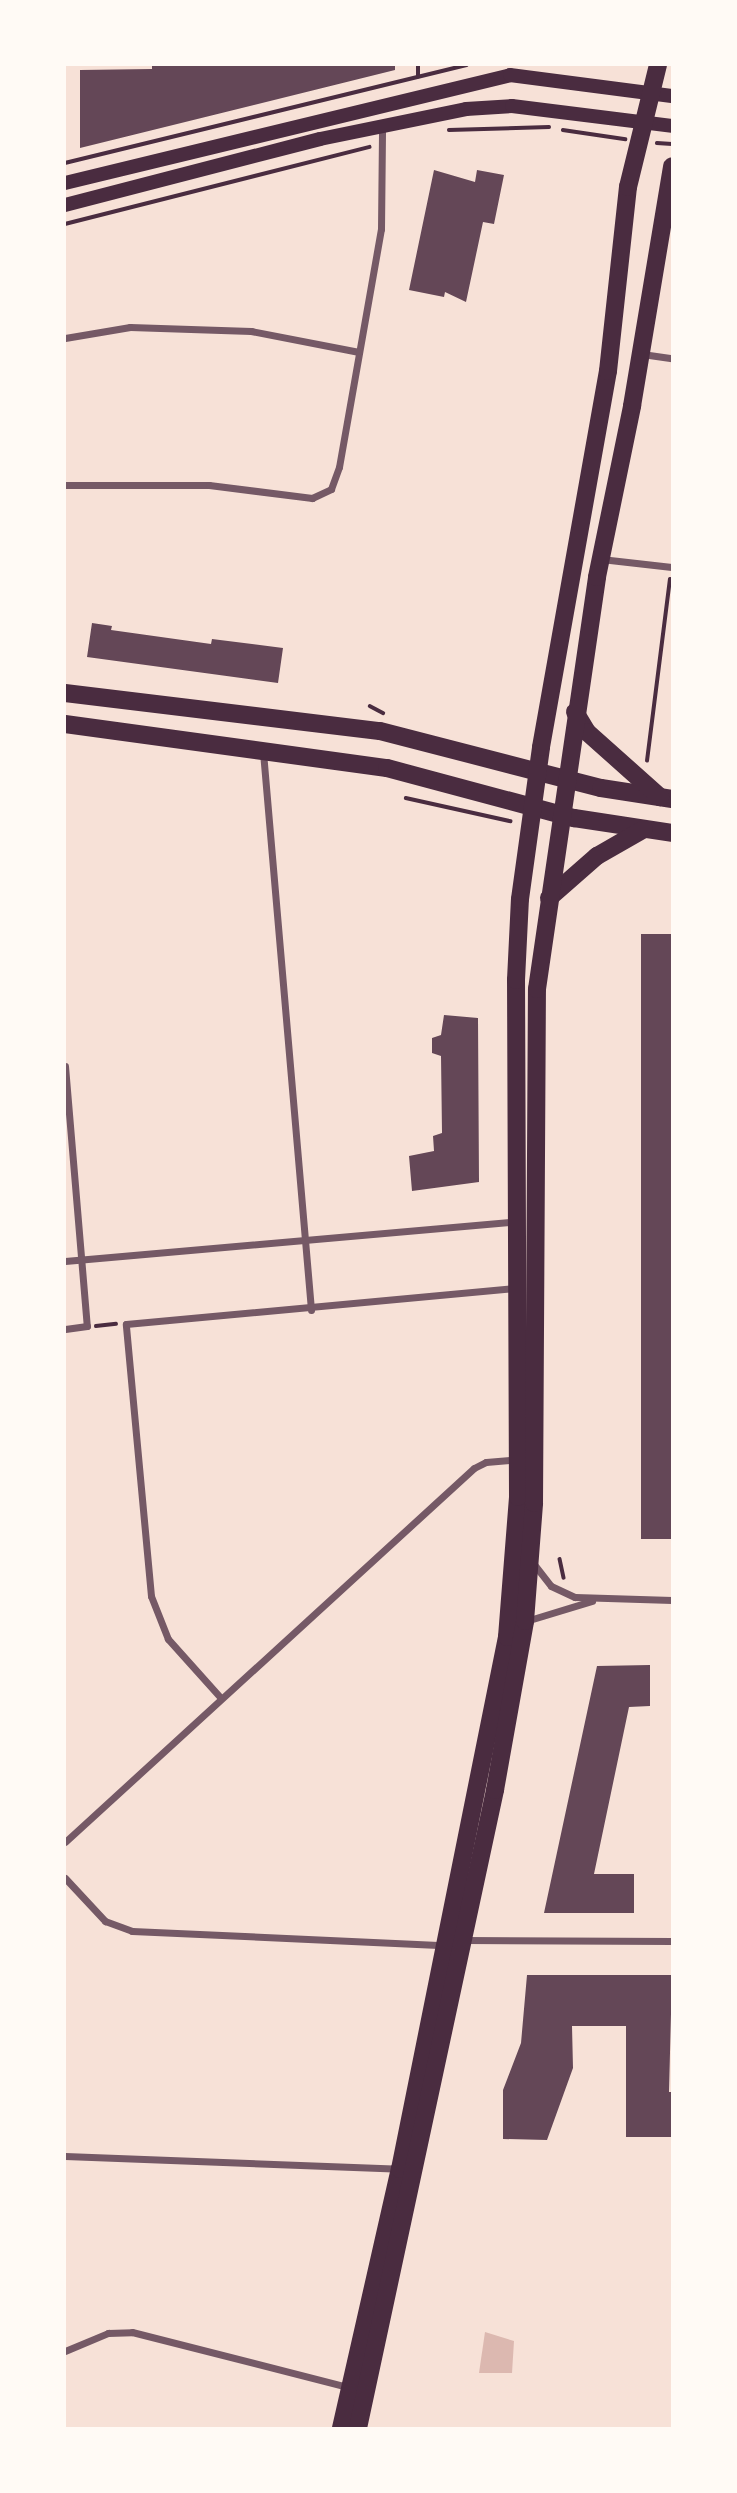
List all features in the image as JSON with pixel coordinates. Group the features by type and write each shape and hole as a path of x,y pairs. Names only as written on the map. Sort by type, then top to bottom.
{"main road":[{"path":"341,2428 400,2169 502,1670 513,1590 518,1459 519,1288 516,969 538,771 608,371 619,243 643,122 658,65"},
{"path":"65,183 510,75 672,96"},
{"path":"65,205 439,113 512,106 672,126"},
{"path":"358,2428 464,1940 526,1621 531,1560 537,989 565,779 600,559 672,166"},
{"path":"65,693 380,731 565,779 666,798"},
{"path":"575,712 587,732 666,798"},
{"path":"65,723 387,768 560,814 672,834"},
{"path":"549,898 597,856 644,829"}],"street":[{"path":"65,485 209,485 322,495 331,489 340,467 381,229 382,127"},
{"path":"65,338 130,327 251,331 359,352"},
{"path":"639,354 672,358"},
{"path":"600,559 672,567"},
{"path":"263,749 310,1310"},
{"path":"65,1066 87,1326 65,1329"},
{"path":"65,1261 519,1221"},
{"path":"220,1697 167,1639 151,1596 126,1324 310,1310 519,1288"},
{"path":"65,1842 220,1697 474,1468 486,1462 518,1459"},
{"path":"531,1560 558,1591 592,1601"},
{"path":"526,1621 592,1601 672,1600"},
{"path":"65,1878 105,1921 132,1931 444,1945"},
{"path":"464,1940 672,1941"},
{"path":"65,2156 400,2169"},
{"path":"65,2351 108,2333 132,2332 352,2388"}],"path":[{"path":"418,65 419,72"},
{"path":"65,163 466,65"},
{"path":"437,131 537,128 605,137"},
{"path":"65,224 382,144"},
{"path":"663,144 672,148"},
{"path":"647,761 672,567"},
{"path":"87,1326 126,1324"}],"shaded area":[{"path":"485,2332 514,2341 512,2373 479,2373"}],"building":[{"path":"152,65 395,65 395,70 80,148 80,70 152,69"},
{"path":"434,170 475,182 477,170 504,175 494,224 483,222 466,302 445,292 444,297 409,290"},
{"path":"92,623 112,626 111,630 211,644 212,639 283,648 278,683 87,657"},
{"path":"641,934 672,934 672,1539 641,1539"},
{"path":"444,1015 478,1018 479,1182 412,1191 409,1156 434,1151 433,1136 442,1133 441,1056 432,1053 432,1038 441,1035"},
{"path":"650,1665 650,1706 629,1707 594,1874 634,1874 634,1913 544,1913 597,1666"},
{"path":"527,1975 672,1975 669,2092 672,2092 672,2137 626,2137 626,2026 572,2026 573,2068 547,2140 503,2139 503,2090 521,2043"}]}
